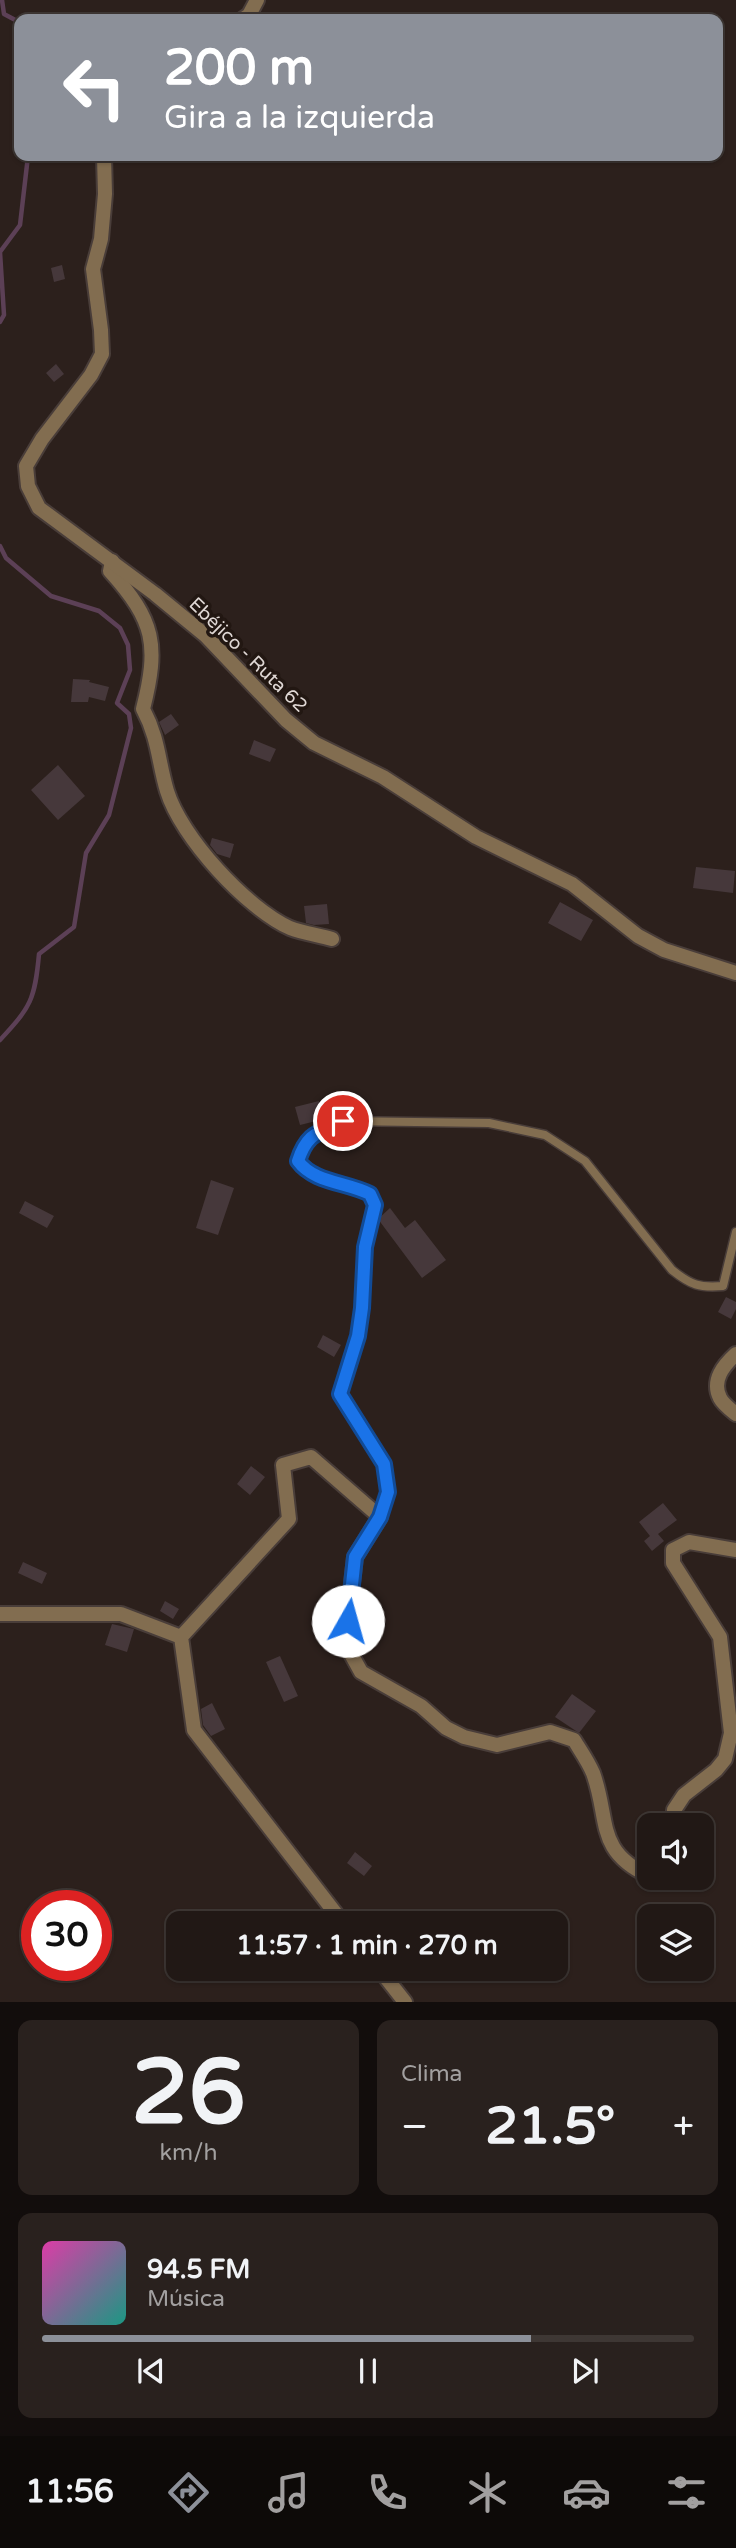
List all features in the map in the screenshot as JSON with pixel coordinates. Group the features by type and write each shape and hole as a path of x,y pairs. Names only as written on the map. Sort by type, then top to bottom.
{"street":[{"name":"Ebéjico - Ruta 62","path":"104,161 102,228 93,269 102,354 84,385 42,439 26,466 28,486 39,508 112,561 205,635 286,720 314,743 383,777 476,837 572,884 638,936 664,950 736,973"},
{"path":"112,561 110,571 137,605 152,640 153,661 143,709 153,728 166,789 177,818 223,876 259,908 290,928 332,939"},
{"path":"736,1354 723,1367 717,1381 720,1398 736,1414"},
{"path":"181,1637 289,1519 283,1465 311,1457 380,1517 355,1557 345,1643 361,1672 421,1706 446,1728 464,1737 497,1745 550,1732 574,1740 592,1772 611,1847 630,1867 637,1870"},
{"path":"674,1813 684,1795 716,1770 725,1759 731,1733 720,1637 673,1563 673,1550 689,1542 736,1550"},
{"path":"0,1614 121,1614 181,1637"},
{"path":"181,1637 194,1730 335,1911"},
{"path":"388,1981 405,2002"}],"lane":[{"path":"380,1517 388,1492 384,1464 340,1394 358,1336 365,1247 375,1205 370,1194 359,1188 320,1178 304,1169 298,1161 304,1143 318,1132 343,1121 489,1123 545,1135 585,1161 672,1270 688,1282 704,1287 723,1286 736,1233"}],"building":[{"path":"62,265 65,279 54,282 51,268"},
{"path":"56,364 64,374 54,382 46,373"},
{"path":"73,679 90,680 89,682 109,687 105,701 89,697 88,702 71,702"},
{"path":"171,714 179,725 165,735 159,722"},
{"path":"254,740 276,749 270,762 249,754"},
{"path":"58,765 85,796 58,820 31,790"},
{"path":"212,838 234,844 230,858 217,854 210,845"},
{"path":"696,867 735,871 733,893 693,888"},
{"path":"560,902 593,920 581,941 548,923"},
{"path":"327,904 329,924 306,923 304,906"},
{"path":"319,1101 324,1119 300,1125 295,1107"},
{"path":"211,1180 234,1188 218,1235 196,1228"},
{"path":"25,1201 54,1216 47,1228 19,1213"},
{"path":"390,1208 405,1228 415,1220 446,1260 422,1278 378,1219"},
{"path":"726,1297 736,1302 731,1319 718,1312"},
{"path":"323,1335 341,1345 334,1357 317,1347"},
{"path":"251,1466 265,1477 250,1495 237,1484"},
{"path":"663,1503 677,1520 658,1534 664,1541 652,1551 644,1541 650,1536 639,1522"},
{"path":"23,1562 47,1573 42,1584 18,1573"},
{"path":"165,1601 179,1609 173,1619 160,1611"},
{"path":"112,1624 134,1629 127,1652 105,1645"},
{"path":"280,1656 298,1696 284,1702 266,1662"},
{"path":"572,1694 596,1711 579,1733 555,1717"},
{"path":"212,1703 225,1729 211,1736 203,1725 201,1709"},
{"path":"355,1852 372,1866 364,1876 347,1863"}],"waterway":[{"path":"2,0 4,14 14,19"},
{"path":"0,322 4,315 0,252 20,225 27,161"},
{"path":"0,546 6,558 51,596 99,611 120,628 128,645 130,670 117,703 129,714 131,728 109,815 86,853 74,927 39,954 36,982 30,1002 0,1040"}],"route":[{"path":"343,1121 318,1132 304,1143 298,1161 304,1169 320,1178 359,1188 370,1194 375,1205 365,1247 358,1336 340,1394 384,1464 388,1492 380,1517 355,1557 348,1621"}]}
